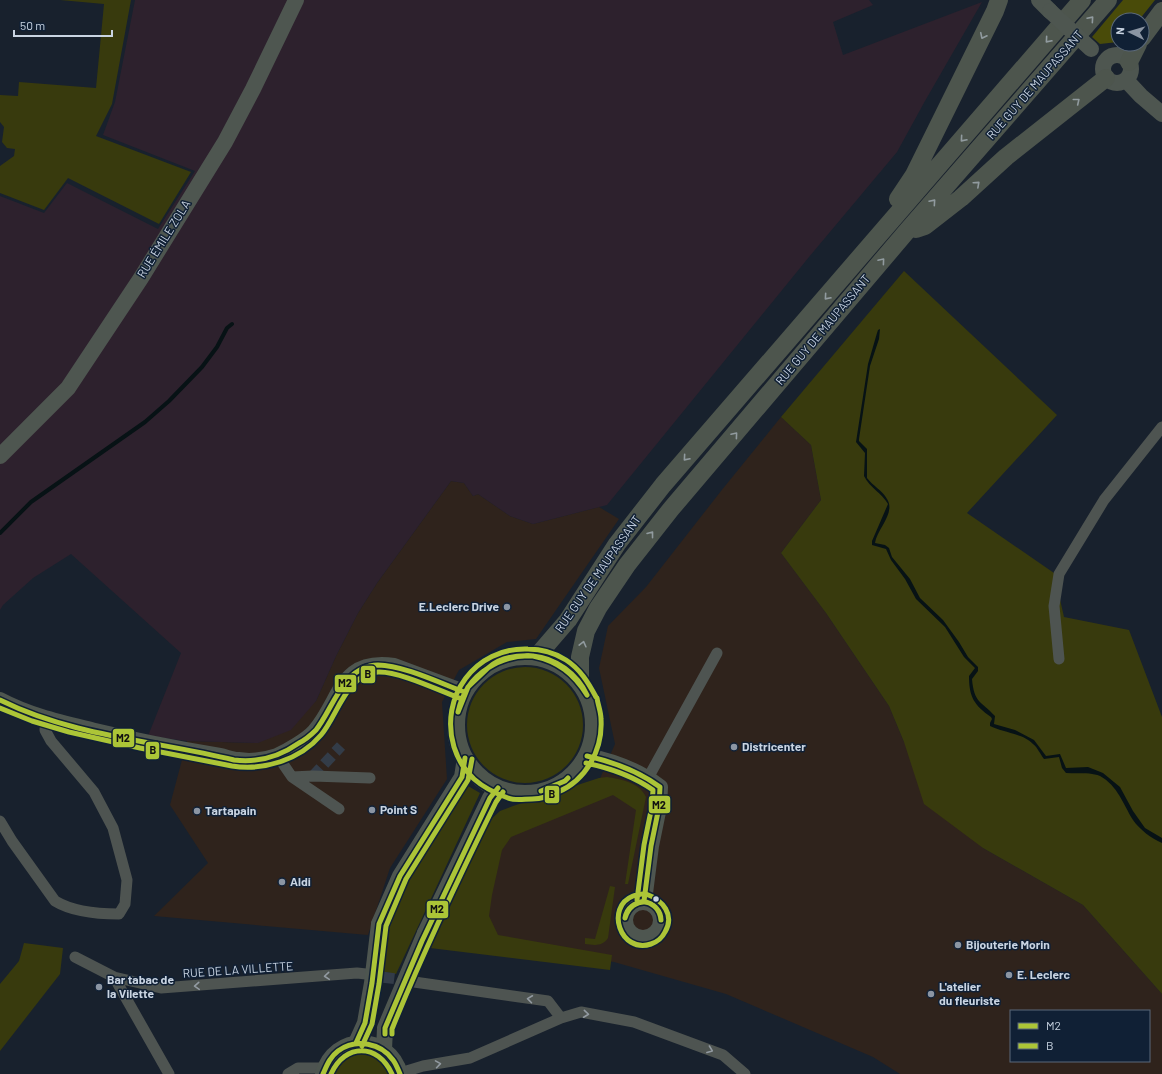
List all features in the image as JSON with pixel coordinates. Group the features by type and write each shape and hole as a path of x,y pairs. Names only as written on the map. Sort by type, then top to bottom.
{"main road":[{"path":"852,267 914,175 999,0"},
{"name":"RUE GUY DE MAUPASSANT","path":"537,656 568,620 617,544 663,485 1082,0"},
{"name":"RUE GUY DE MAUPASSANT","path":"580,683 580,657 586,631 598,608 627,565 672,509 907,231 1108,0"},
{"path":"1150,27 1162,11"},
{"path":"1128,71 1135,52"},
{"path":"907,231 925,226 961,198 1105,70"},
{"path":"515,656 537,656 553,661 568,670 580,683 590,700 594,718 593,738 587,756 574,773 558,786 538,793 518,793 498,788 479,776 465,758 457,736 457,714 464,692 477,675 495,663 515,656"}],"street":[{"name":"RUE ÉMILE ZOLA","path":"0,456 68,388 141,278 225,142 253,89 296,0"},
{"path":"1044,5 1090,49 1114,83 1118,83 1128,71"},
{"path":"1105,70 1113,56 1117,55 1126,58 1128,71 1141,96 1162,114"},
{"path":"1059,660 1054,606 1059,574 1104,500 1162,427"},
{"path":"648,778 718,653"},
{"path":"0,700 14,708 46,718 128,739 239,761 261,760 277,755 298,745 314,732 329,710 344,683 362,668 384,665 394,666 464,692"},
{"path":"0,821 12,841 55,900 63,906 81,910 102,914 119,914 125,904 127,880 113,828 94,792 51,741 45,730 46,718"},
{"path":"277,755 292,777 339,809"},
{"path":"587,756 607,760 648,778 660,787 660,800 651,846 644,901"},
{"path":"356,1043 365,1023 372,983 379,924 400,876 462,777 465,758"},
{"path":"292,777 313,776 370,778"},
{"path":"384,1050 385,1028 425,933 490,798 498,788"},
{"name":"RUE DE LA VILLETTE","path":"75,957 114,976 161,988 357,973 366,974"},
{"path":"114,976 169,1074"},
{"path":"414,982 548,1001 561,1018"},
{"path":"288,1074 298,1068 324,1071 330,1059 346,1046 356,1043 366,1043 376,1045 391,1056 397,1064 400,1074 423,1066 470,1058 561,1018 581,1012 634,1022 723,1055 745,1074"}],"shaded area":[{"path":"60,0 131,0 112,104 96,136 191,172 159,224 68,178 44,210 0,193 0,166 14,156 15,149 7,148 2,142 4,127 0,122 0,95 18,96 19,82 96,88 104,4"},
{"path":"135,0 869,0 873,5 833,22 843,55 982,2 897,152 809,257 607,505 533,524 510,516 478,494 473,496 464,483 451,481 377,583 358,613 336,656 316,701 291,730 258,743 187,741 148,736 181,653 71,554 33,578 3,605 0,610 0,196 44,213 67,183 158,229 195,171 103,135 115,102"},
{"path":"1123,0 1155,0 1145,12 1113,12"},
{"path":"1110,16 1110,43 1100,44 1092,37"},
{"path":"904,271 1057,415 967,513 1054,573 1064,617 1129,630 1162,717 1162,994 1083,905 983,848 924,804 904,742 889,706 826,613 781,553 821,500 811,445 781,417"},
{"path":"880,329 879,339 870,366 859,439 859,441 867,449 867,478 883,493 889,504 888,515 875,543 885,545 889,548 892,557 910,579 920,598 943,620 968,657 978,667 978,671 972,679 974,693 979,701 995,716 994,724 1015,730 1034,740 1046,756 1060,754 1066,768 1088,767 1103,773 1120,787 1133,811 1145,828 1162,838 1162,843 1154,839 1136,824 1116,790 1106,780 1100,776 1092,774 1066,773 1062,768 1059,757 1044,759 1036,747 1029,741 1019,735 990,726 992,719 991,717 980,708 971,695 969,676 975,668 964,657 945,627 916,599 905,579 891,560 886,549 872,545 872,541 888,504 869,484 864,476 865,453 856,442 868,364 878,330"},
{"path":"781,417 811,445 821,500 781,553 826,613 889,706 904,742 983,848 1083,905 1162,994 1162,1074 900,1074 873,1057 726,994 614,962 451,939 498,833 595,790 615,744 599,668 608,626 646,587"},
{"path":"451,481 464,483 473,496 478,494 510,516 533,524 599,507 619,519 536,639 507,642 459,670 442,702 447,779 390,868 368,935 154,916 208,863 170,805 187,741 258,743 316,701 336,656 358,613 377,583"},
{"path":"525,667 547,671 566,684 579,703 583,725 579,747 566,766 547,779 525,783 503,779 484,766 471,747 467,725 471,703 484,684 503,671"},
{"path":"607,777 630,782 639,788 646,797 628,884 625,884 636,810 613,795 511,837 502,850 489,916 498,935 612,955 610,970 430,948 473,850 489,821 500,811 513,806 599,778"},
{"path":"468,786 480,793 396,974 379,971 387,928 403,888 429,843"},
{"path":"610,886 615,887 608,938 600,944 585,944 585,938 595,939"},
{"path":"24,943 63,948 60,974 0,1051 0,984 19,961"},
{"path":"360,1052 370,1054 381,1061 388,1074 332,1074 343,1058 350,1054"}],"waterway":[{"path":"0,533 31,502 145,422 169,401 202,367 217,347 227,328 232,324"}],"tunnel":[{"path":"313,776 341,746"},
{"path":"367,975 412,981"}],"transit line":[{"name":"B","path":"596,697 580,672 566,660 553,653 528,649 509,651 492,656 477,666 466,678 457,693 452,710 451,728 454,747 462,765 468,773 489,790 517,800 545,797 568,787 577,780 591,763 596,753 601,731 601,716 597,698"},
{"name":"M2","path":"488,668 503,659 533,656"},
{"name":"M2","path":"488,668 510,658 533,656"},
{"name":"M2","path":"533,656 542,657 565,668 578,680 587,695"},
{"name":"M2","path":"533,656 558,665 577,681 587,695"},
{"name":"M2","path":"0,700 56,722 85,730 234,760 251,761 268,758 284,752 310,736 316,730 348,680 356,672 366,667 378,665 398,668 421,675 464,692"},
{"name":"M2","path":"458,712 468,687 477,676 488,668"},
{"name":"M2","path":"458,712 468,687 488,668"},
{"name":"B","path":"0,708 32,721 69,732 232,766 256,767 280,762 303,751 312,744 327,727 350,688 367,674 378,672 397,675 420,682 462,699"},
{"name":"M2","path":"587,756 607,761 625,768 643,776 660,787 659,807 651,846 644,901"},
{"name":"M2","path":"356,1043 365,1023 372,983 379,924 400,876 462,777 465,758"},
{"name":"B","path":"362,1046 372,1024 379,984 386,926 406,879 468,780 472,759"},
{"name":"B","path":"586,763 621,773 653,790 652,806 644,845 637,900"},
{"name":"M2","path":"541,791 565,781 568,778"},
{"name":"M2","path":"385,1034 385,1028 422,941 490,798 498,788"},
{"name":"B","path":"392,1034 392,1029 416,972 468,858 496,802 503,792"},
{"name":"B","path":"642,894 633,896 624,902 618,919 624,936 631,942 640,945 651,944 659,940 665,932 669,920 666,909 662,904 658,900 646,894"},
{"name":"M2","path":"625,918 627,911 632,906 644,901 658,910 661,920"},
{"name":"M2","path":"625,918 628,911 633,906 645,902 656,907 661,920"},
{"name":"M2","path":"323,1074 327,1064 335,1053 345,1047 360,1044 375,1046 388,1054 395,1063 400,1074"},
{"name":"B","path":"331,1074 337,1064 344,1057 353,1052 362,1051 370,1052 379,1057 386,1064 392,1074"}],"place":[{"name":"E.Leclerc Drive","path":"507,607"},
{"name":"Districenter","path":"734,747"},
{"name":"Point S","path":"372,810"},
{"name":"Tartapain","path":"197,811"},
{"name":"Aldi","path":"282,882"},
{"name":"Bijouterie Morin","path":"958,945"},
{"name":"E. Leclerc","path":"1009,975"},
{"name":"Bar tabac de la Vilette","path":"99,987"},
{"name":"L'atelier du fleuriste","path":"931,994"}]}
